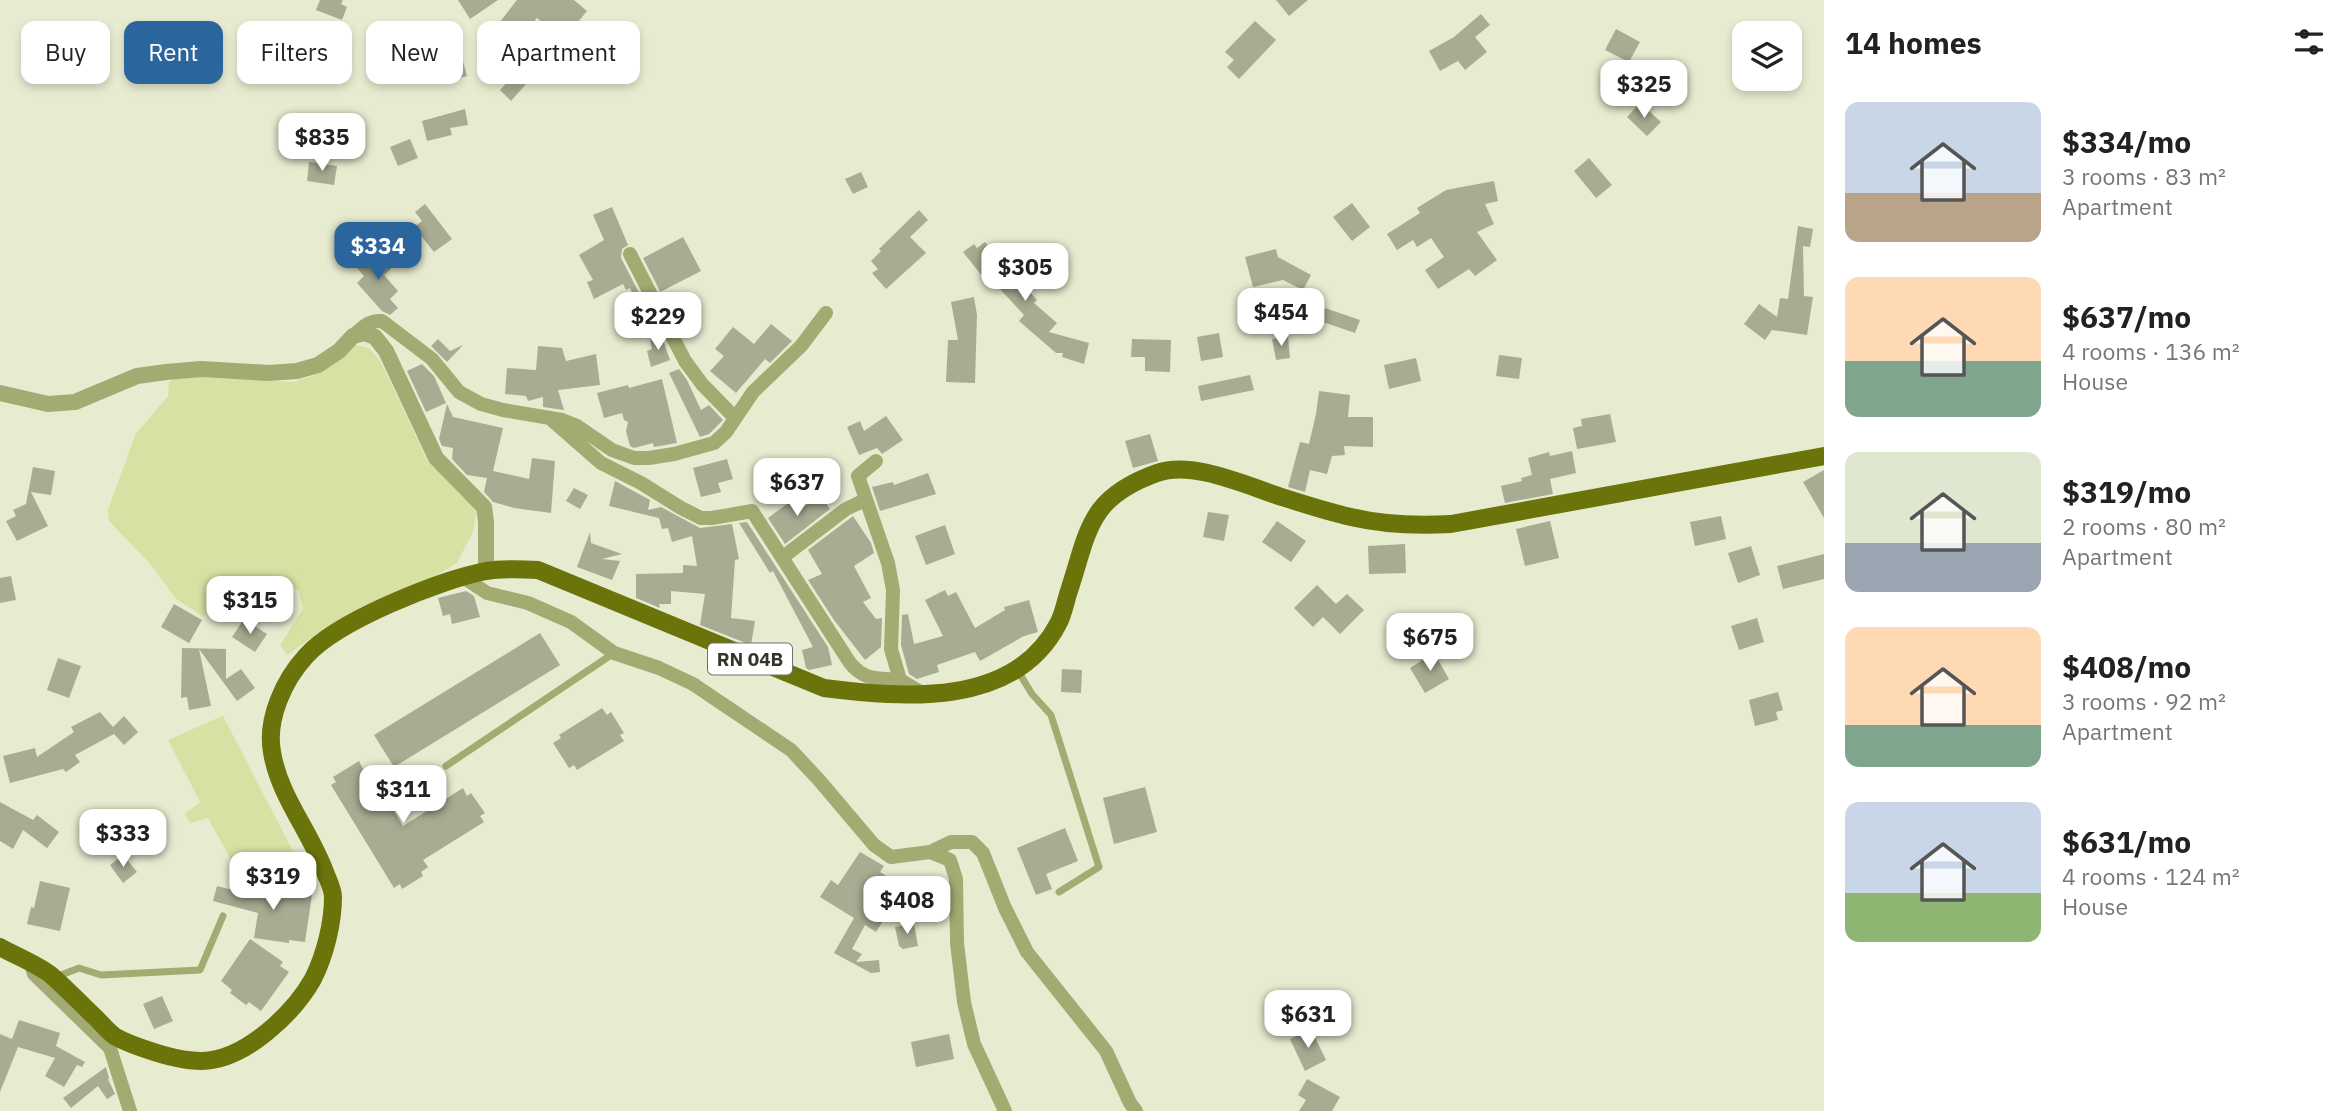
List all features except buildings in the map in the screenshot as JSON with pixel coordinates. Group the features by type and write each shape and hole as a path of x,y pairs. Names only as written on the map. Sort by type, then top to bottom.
{"main road":[{"name":"RN 04B","path":"0,947 53,978 115,1036 148,1050 203,1061 233,1053 275,1026 313,979 330,928 333,895 319,855 283,790 272,752 271,729 279,699 291,673 308,653 346,626 406,597 463,577 513,568 538,570 824,688 871,694 924,694 965,690 1011,673 1042,649 1059,622 1085,538 1101,507 1125,486 1160,472 1189,471 1232,479 1287,499 1353,517 1406,526 1451,524 1824,456"}],"street":[{"path":"630,254 685,360 702,384 735,418"},
{"path":"0,393 48,404 75,402 137,376 201,369 269,373 296,371 318,365 339,351 367,324 382,321 432,359 459,392 481,404 577,426 612,450 634,458 674,454 714,443 726,432 753,392 801,346 826,313"},
{"path":"354,336 365,333 375,337 386,351 436,458 484,507 486,571"},
{"path":"550,418 601,463 641,483 681,509 701,518 752,511 860,675 900,680 924,694"},
{"path":"876,461 858,476 888,563 893,590 891,649 900,680"},
{"path":"783,557 846,509 865,500"},
{"path":"463,577 487,593 528,603 571,622 614,653 659,668 693,684 791,750 820,780 874,845 891,857 930,852 951,842 972,842 984,853 1005,908 1027,952 1106,1051 1129,1103 1136,1111"},
{"path":"930,852 950,860 956,879 957,943 964,1002 974,1044 1005,1111"},
{"path":"31,964 34,974 110,1048 130,1111"}],"lane":[{"path":"446,766 614,653"},
{"path":"1017,669 1032,694 1051,715 1099,867 1059,892"},
{"path":"53,978 79,968 102,975 201,970 223,916"}],"green space":[{"path":"355,345 369,348 381,362 428,462 470,499 476,513 473,532 457,563 432,578 325,628 287,655 280,645 303,609 299,591 288,584 233,590 213,598 204,617 176,599 152,566 109,521 108,510 135,435 168,396 169,382 178,376 293,382 315,375"},
{"path":"223,716 310,884 239,874 208,818 190,823 185,814 200,802 168,740"}]}
